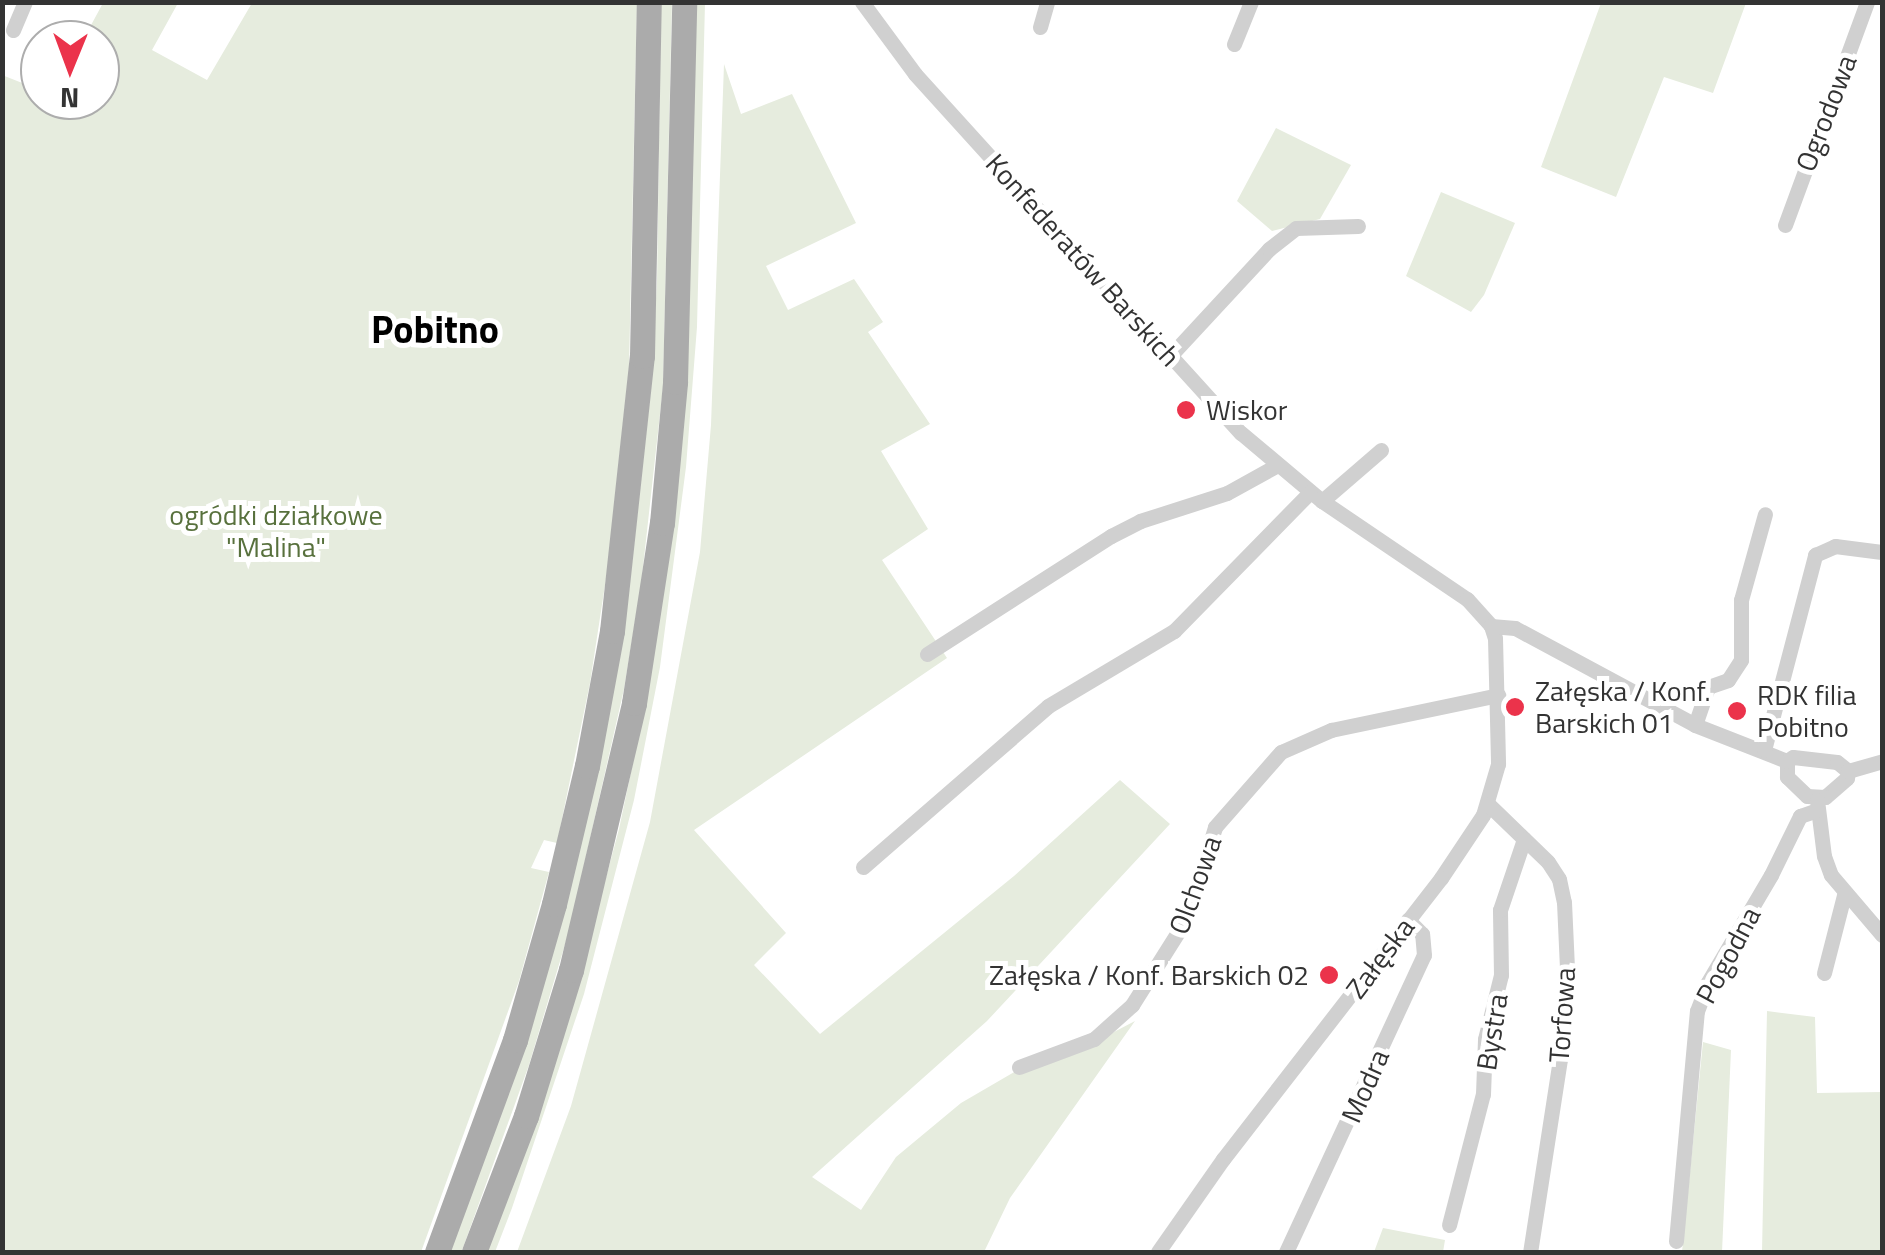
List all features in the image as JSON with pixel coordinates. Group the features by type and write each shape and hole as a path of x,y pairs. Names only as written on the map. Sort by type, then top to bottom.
{"main road":[{"path":"437,1252 515,1040 549,921 587,766 612,631 642,356 649,2"},
{"path":"474,1252 526,1116 571,970 615,799 640,668 662,523 676,382 684,2"}],"street":[{"path":"13,30 25,2"},
{"name":"Konfederatów Barskich","path":"862,2 915,74 1170,356 1276,466 1467,599 1491,626 1504,624 1554,646 1695,725 1786,761"},
{"path":"1040,27 1047,2"},
{"path":"1234,44 1251,2"},
{"name":"Ogrodowa","path":"1785,224 1867,2"},
{"path":"1170,356 1268,249 1296,228 1358,226"},
{"path":"863,867 1048,706 1174,631 1316,496 1382,450"},
{"path":"927,654 1112,536 1140,521 1227,493 1276,466"},
{"path":"1695,725 1708,687 1728,680 1741,660 1741,600 1766,514"},
{"path":"1764,750 1815,555 1835,546 1882,552"},
{"name":"Załęska","path":"1158,1252 1223,1160 1459,853 1488,804 1498,764 1498,695 1491,626"},
{"name":"Olchowa","path":"1019,1067 1094,1039 1132,1006 1188,916 1215,827 1281,752 1331,730 1498,695"},
{"path":"1882,762 1848,771 1837,762 1802,757 1786,761 1787,777 1817,804 1824,856 1844,895 1882,935"},
{"name":"Pogodna","path":"1676,1241 1698,1010 1708,982 1771,875 1800,816 1842,787 1848,771"},
{"name":"Torfowa","path":"1488,804 1559,879 1566,947 1560,1059 1530,1252"},
{"name":"Bystra","path":"1448,1225 1483,1094 1485,1039 1501,974 1500,910 1524,839"},
{"path":"1824,973 1844,895"},
{"name":"Modra","path":"1286,1252 1424,956 1422,934 1408,920"}],"green space":[{"name":"ogródki działkowe \"Malina\"","path":"103,3 178,3 152,50 207,80 252,3 637,3 629,368 607,572 590,683 557,843 544,840 531,868 549,872 519,981 421,1252 3,1252 2,75 20,82 20,120 120,120 120,20 94,20"},
{"path":"661,3 672,3 663,387 641,585 624,689 569,931 529,1065 464,1245 461,1252 449,1252 515,1073 629,590 651,388 657,281"},
{"path":"696,3 705,3 697,327 686,467 660,667 634,800 584,994 512,1208 495,1252 485,1252 567,1023 619,829 648,691 688,354"},
{"path":"1601,3 1746,3 1713,93 1664,77 1616,197 1541,167"},
{"path":"724,64 741,114 792,94 856,223 766,266 788,310 854,279 883,322 868,332 930,424 881,451 928,529 882,560 947,658 694,830 786,933 754,965 820,1034 1014,876 1120,780 1170,824 987,1021 812,1177 861,1210 896,1157 961,1103 1016,1071 1089,1045 1135,1021 1010,1198 984,1252 517,1252 571,1106 650,822 700,552 711,425"},
{"path":"1276,128 1351,165 1320,219 1272,231 1237,201"},
{"path":"1441,192 1515,223 1484,295 1471,312 1406,276"},
{"path":"1767,1011 1815,1017 1817,1093 1882,1092 1882,1252 1762,1252"},
{"path":"1703,1042 1731,1050 1722,1252 1682,1252"},
{"path":"1383,1228 1445,1240 1443,1252 1374,1252"}],"place":[{"name":"Wiskor","path":"1186,410"},
{"name":"Załęska / Konf. Barskich 01","path":"1515,707"},
{"name":"RDK filia Pobitno","path":"1737,711"},
{"name":"Załęska / Konf. Barskich 02","path":"1329,975"}],"district":[{"name":"Pobitno","path":"435,330"}]}
